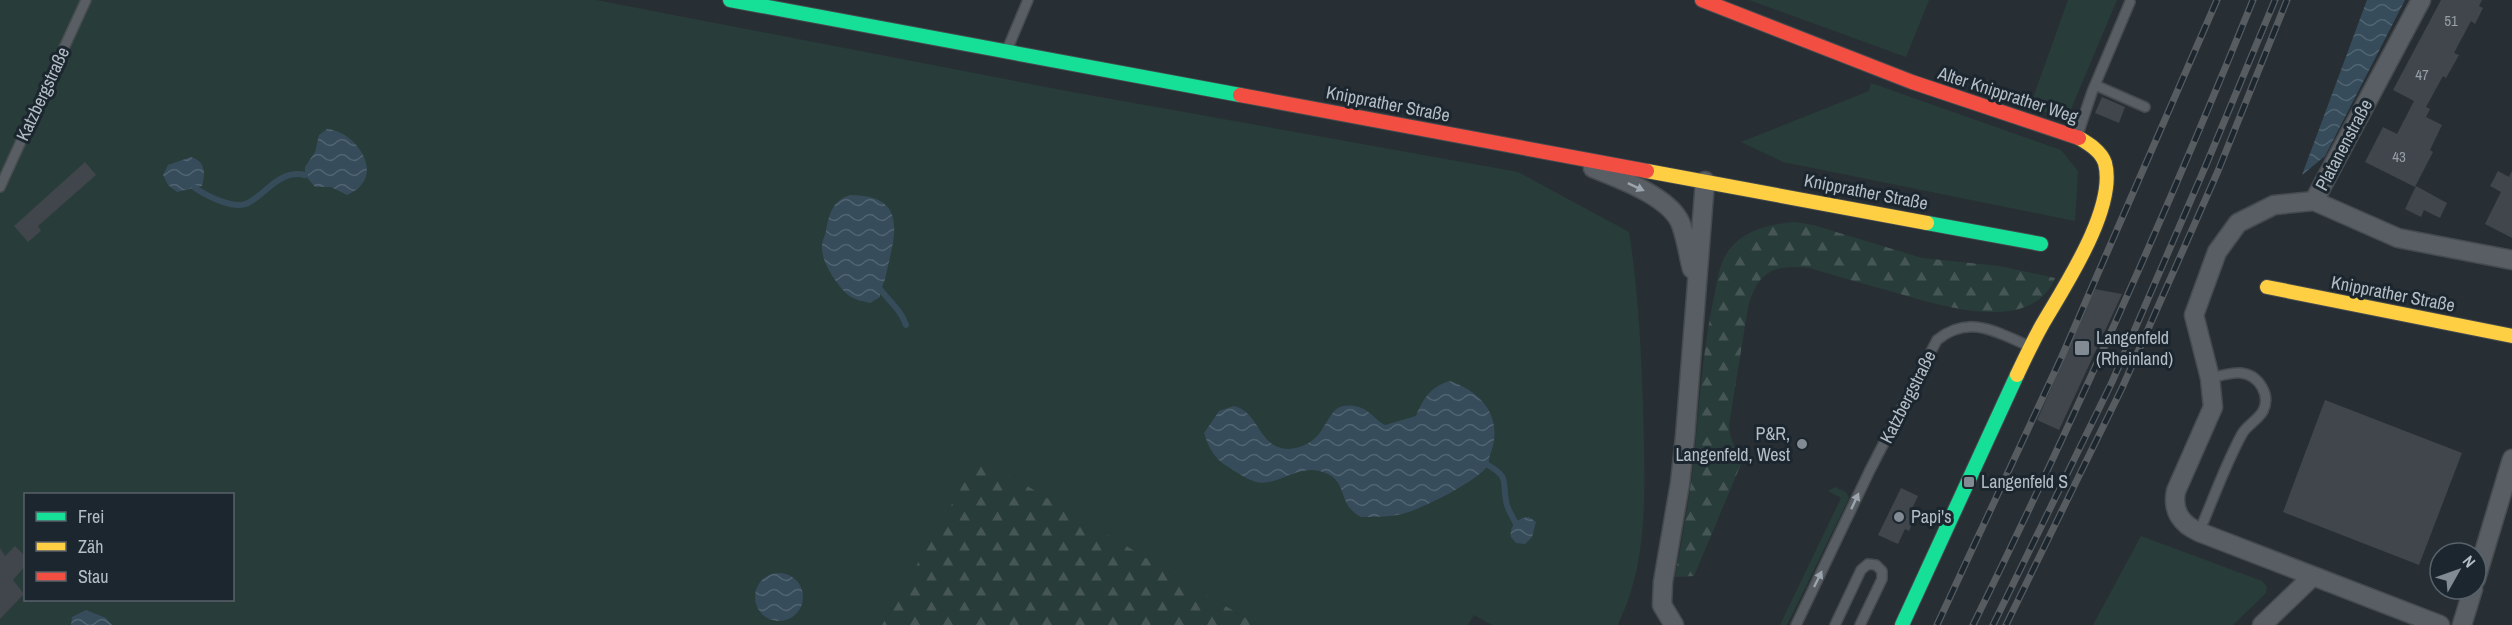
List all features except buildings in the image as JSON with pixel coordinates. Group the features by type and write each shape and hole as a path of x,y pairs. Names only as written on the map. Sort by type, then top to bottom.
{"main road":[{"name":"Knipprather Straße","path":"730,0 2041,244"},
{"name":"Alter Knipprather Weg","path":"1702,0 1912,82 2077,136 2096,148 2103,157 2106,171 2104,195 2094,227 2069,279 2030,347"},
{"name":"Knipprather Straße","path":"2267,287 2512,336"},
{"path":"1902,625 2030,347"}],"street":[{"name":"Platanenstraße","path":"2421,0 2314,201 2398,238 2512,260"},
{"path":"1563,155 1646,192 1668,207 1680,221 1696,285"},
{"path":"1671,624 1662,605 1662,582 1680,483 1705,181"},
{"path":"2314,201 2274,205 2238,222 2217,252 2194,315 2210,378 2213,407 2174,500 2181,519 2188,527 2440,625"},
{"path":"2487,541 2512,459"},
{"path":"2262,625 2313,576"},
{"path":"2462,625 2469,601"}],"lane":[{"name":"Katzbergstraße","path":"0,187 86,0"},
{"path":"1006,52 1028,0"},
{"path":"2077,136 2095,85 2130,2"},
{"path":"2095,85 2145,107"},
{"name":"Katzbergstraße","path":"1796,625 1870,470 1937,340 1949,331 1968,326 1989,329 2030,347"},
{"path":"2199,532 2242,433 2263,411 2266,401 2258,381 2249,375 2239,372 2210,378"},
{"path":"1835,625 1862,570 1868,564 1876,565 1882,571 1882,579 1860,625"}],"green space":[{"path":"0,0 596,0 1072,92 1518,172 1629,232 1640,340 1644,499 1637,569 1618,625 1492,625 1474,615 1468,625 1257,625 979,458 882,625 0,625"},
{"path":"1749,0 1929,0 1906,57"},
{"path":"2068,0 2117,0 2066,121 2030,106"},
{"path":"1871,83 2061,150 2078,171 2075,221 1783,162 1741,142 1869,91"},
{"path":"1795,222 1813,225 1922,258 1999,266 2055,278 2043,296 2025,307 1980,312 1931,303 1810,268 1786,267 1769,272 1757,285 1748,307 1729,425 1730,435 1741,464 1694,576 1675,577 1693,469 1706,339 1722,263 1733,245 1749,234 1776,224"},
{"path":"979,457 1257,625 882,625"},
{"path":"1835,487 1846,492 1849,498 1787,625 1780,625 1841,498 1828,491"},
{"path":"2141,536 2262,581 2267,587 2266,593 2233,625 2093,625"}],"water":[{"path":"2367,0 2405,0 2325,156 2302,175"},
{"path":"327,129 337,131 357,145 367,166 366,177 360,187 347,195 331,187 315,187 305,175 305,167 315,152 319,135"},
{"path":"191,157 202,165 204,177 202,186 177,192 168,185 163,175 168,165"},
{"path":"850,195 869,197 882,202 890,211 894,222 892,249 880,297 870,303 853,298 844,291 830,272 822,251 822,242 832,209 839,201"},
{"path":"1450,381 1473,393 1488,409 1494,430 1494,442 1488,465 1479,474 1447,495 1402,514 1361,517 1349,506 1334,478 1318,471 1299,472 1265,483 1253,481 1219,460 1209,446 1204,433 1219,411 1234,406 1248,414 1274,445 1286,449 1298,448 1309,443 1318,435 1339,407 1363,408 1385,425 1416,416 1428,394 1443,383"},
{"path":"1529,517 1536,522 1532,537 1525,544 1516,543 1511,537 1513,526 1521,519"},
{"path":"774,573 784,573 796,580 803,592 803,602 796,614 784,621 774,621 759,610 755,602 755,592 766,577"},
{"path":"86,610 106,618 112,625 71,625 72,617"}],"waterway":[{"path":"195,188 221,201 242,205 255,199 288,175 305,175"},
{"path":"880,289 898,310 906,325"},
{"path":"1488,465 1500,473 1504,480 1507,504 1516,524"}],"railway":[{"path":"1937,625 2062,356 2217,0"},
{"path":"1973,625 2119,315 2253,0"},
{"path":"1993,625 2112,382 2275,0"},
{"path":"2006,625 2122,388 2218,171 2287,0"}],"traffic: fast":[{"path":"730,0 1240,95"},
{"path":"1927,223 2041,244"},
{"path":"1902,625 2017,375"}],"traffic: slow":[{"path":"2017,375 2086,247 2103,202 2107,181 2105,163 2098,151 2079,138"},
{"path":"1647,171 1927,223"},
{"path":"2267,287 2512,336"}],"traffic: jam":[{"path":"1702,0 1912,82 2079,138"},
{"path":"1240,95 1647,171"}],"place":[{"name":"Langenfeld (Rheinland)","path":"2082,348"},
{"name":"P&R, Langenfeld, West","path":"1802,444"},
{"name":"Langenfeld S","path":"1969,482"},
{"name":"Papi's","path":"1899,517"}]}
